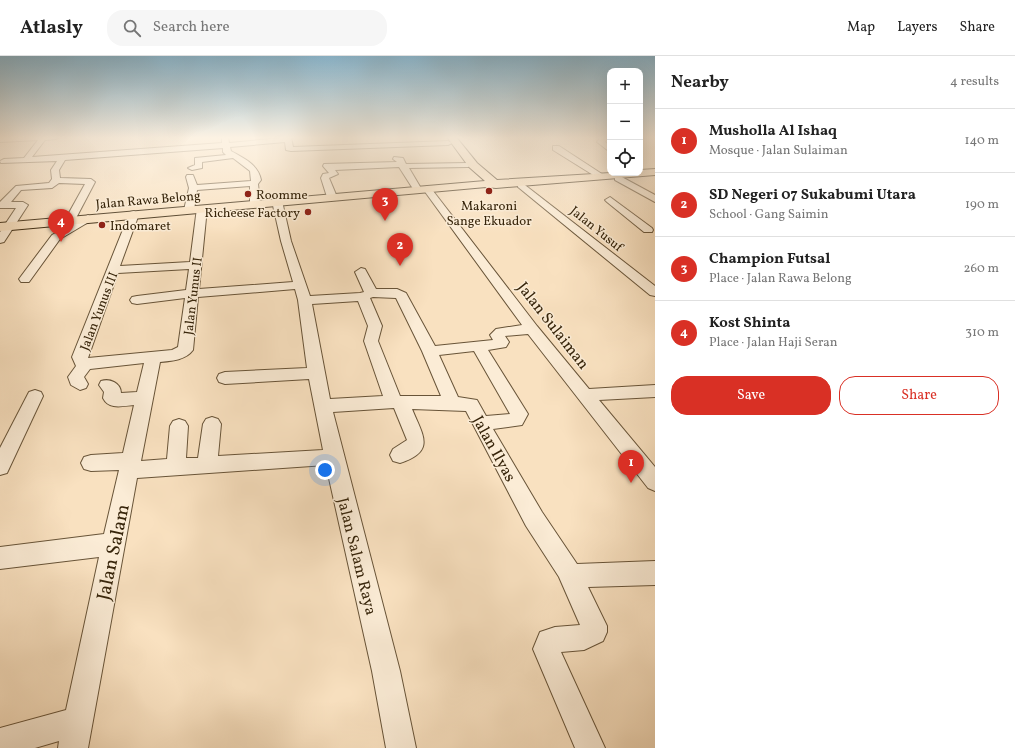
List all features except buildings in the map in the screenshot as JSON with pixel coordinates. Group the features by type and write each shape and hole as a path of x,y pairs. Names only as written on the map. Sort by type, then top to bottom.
{"main road":[{"path":"472,169 488,185 521,185 618,178 655,173"},
{"path":"476,169 488,185"},
{"path":"643,173 655,173"},
{"path":"488,185 608,176"},
{"name":"Jalan Rawa Belong","path":"5,226 277,201 488,185"}],"street":[{"path":"54,182 55,169"},
{"path":"189,210 192,188 190,176 192,169"},
{"path":"254,169 257,174 257,180 254,183 255,203"},
{"path":"330,169 334,174 326,176 325,178 332,197"},
{"path":"405,169 422,190"},
{"path":"581,169 597,177"},
{"path":"586,169 597,177"},
{"path":"618,178 655,199"},
{"path":"2,205 19,188 54,182 91,182 70,220"},
{"path":"192,188 254,183"},
{"name":"Jalan Yusuf","path":"521,185 655,292"},
{"name":"Jalan Sulaiman","path":"422,190 532,329 653,476"},
{"path":"610,200 647,230"},
{"name":"Jalan Salam Raya","path":"277,201 286,241 303,292 316,372 325,406 334,457 386,672 401,748"},
{"path":"0,240 5,226 23,205 2,205"},
{"name":"Jalan Yunus II","path":"153,358 175,356 185,350 202,208"},
{"name":"Jalan Yunus III","path":"134,214 80,357 81,362 85,364 153,358"},
{"path":"25,279 56,237 88,218"},
{"path":"113,270 196,265"},
{"path":"361,272 375,326 371,341 416,440 415,446 400,455"},
{"path":"137,300 192,294 303,292 367,295 392,292 401,296 430,351 452,403"},
{"path":"430,351 501,344 502,342 497,335 501,332 532,329"},
{"path":"478,346 519,414 516,420 481,424"},
{"name":"Jalan Salam","path":"76,735 113,544 153,358"},
{"path":"80,384 76,377 85,364"},
{"path":"225,378 316,372"},
{"path":"108,385 113,391 110,398 112,400 144,398"},
{"path":"586,395 655,391"},
{"path":"0,467 34,396"},
{"name":"Jalan Ilyas","path":"325,406 398,402 452,403 471,405 534,519 571,575 594,626 594,632 589,636 558,638 549,641 546,649 590,748"},
{"path":"207,465 212,424"},
{"path":"179,426 176,461 179,467"},
{"path":"91,463 179,467 334,457"},
{"path":"0,558 113,544"},
{"path":"571,575 655,573"},
{"path":"0,742 76,735"}],"place":[{"name":"Makaroni Sange Ekuador","path":"489,191"},
{"name":"Roomme","path":"248,194"},
{"name":"Richeese Factory","path":"308,212"},
{"name":"Champion Futsal","path":"385,221"},
{"name":"Indomaret","path":"102,225"},
{"name":"Kost Shinta","path":"61,242"},
{"name":"SD Negeri 07 Sukabumi Utara","path":"400,266"},
{"name":"Musholla Al Ishaq","path":"631,483"}]}
